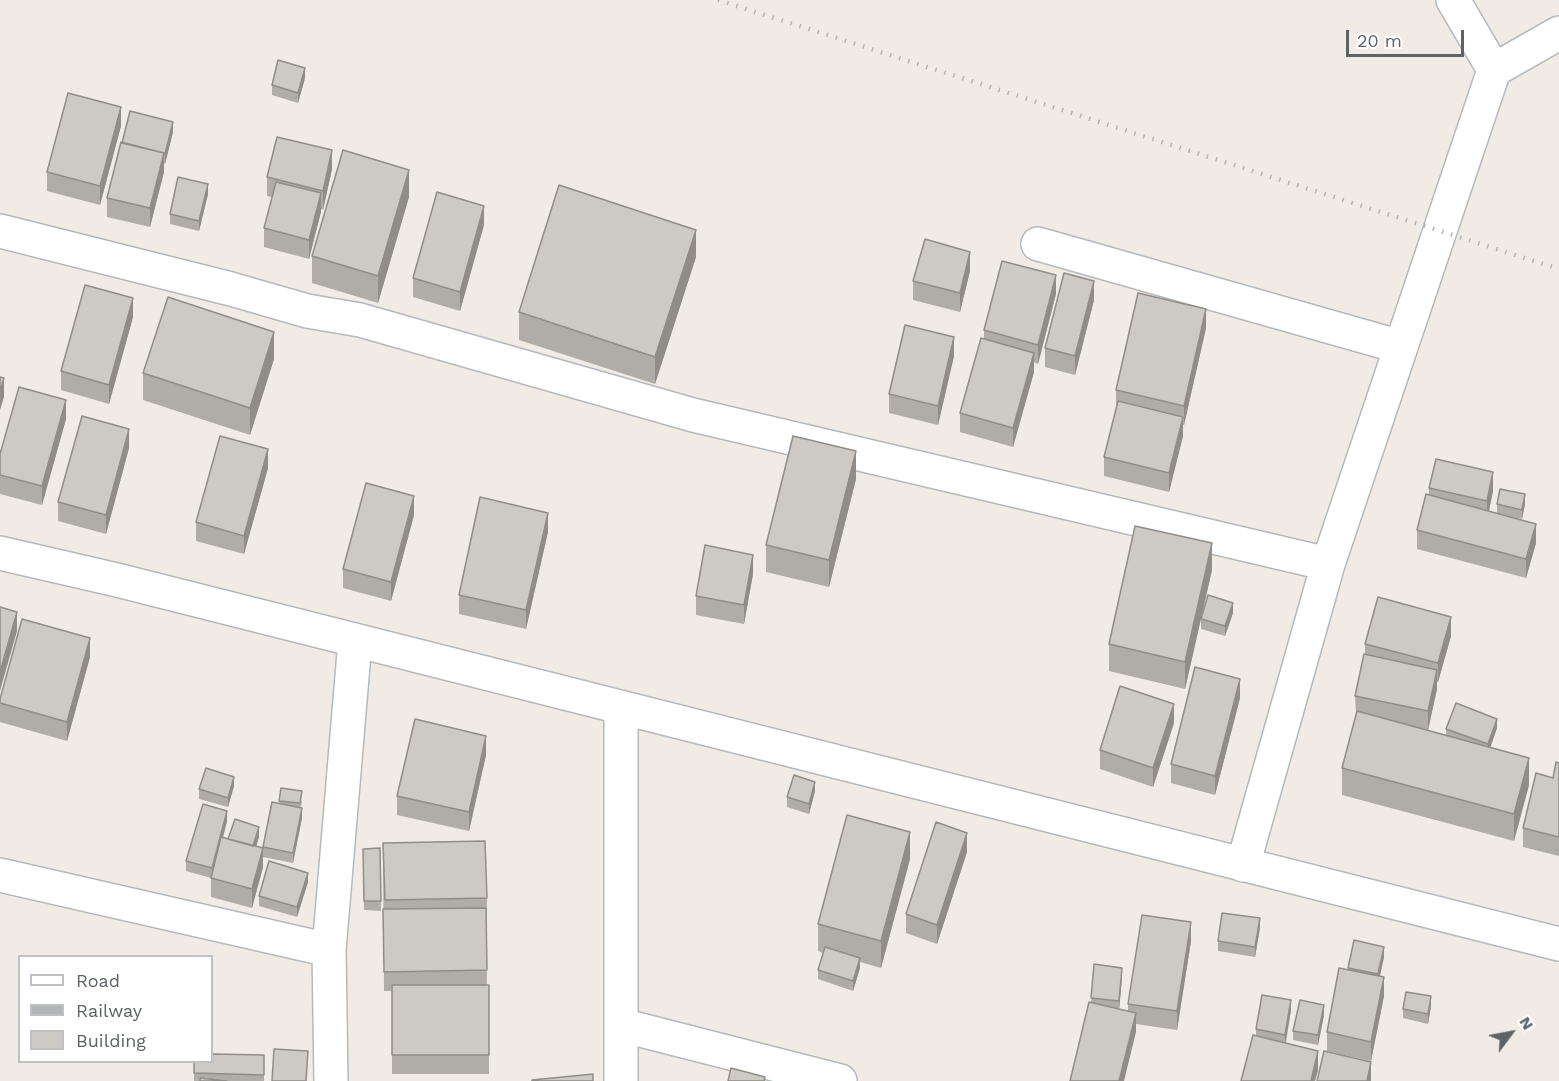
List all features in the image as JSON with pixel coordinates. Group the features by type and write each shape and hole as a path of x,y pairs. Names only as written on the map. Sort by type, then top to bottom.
{"street":[{"path":"1453,0 1494,70"},
{"path":"1243,866 1328,564 1494,70 1559,33"},
{"path":"0,231 231,289 307,311 360,320 693,415 1328,564"},
{"path":"1038,244 1401,347"},
{"path":"0,554 621,707 1559,944"},
{"path":"331,1081 329,950 355,641"},
{"path":"621,707 621,1081"},
{"path":"0,875 329,950"},
{"path":"621,1025 840,1081"}],"building":[{"path":"278,60 305,68 298,93 272,85"},
{"path":"68,93 121,107 100,186 47,172"},
{"path":"130,111 173,122 165,154 122,143"},
{"path":"277,137 332,150 323,191 267,177"},
{"path":"121,142 164,153 150,208 107,198"},
{"path":"343,150 409,170 378,276 312,256"},
{"path":"178,177 208,184 199,221 170,214"},
{"path":"276,182 321,193 309,240 264,228"},
{"path":"559,185 696,230 655,357 519,312"},
{"path":"437,192 484,206 460,292 413,278"},
{"path":"925,239 970,252 960,293 913,281"},
{"path":"1002,261 1056,275 1038,345 984,330"},
{"path":"1064,273 1094,281 1075,356 1045,348"},
{"path":"85,285 133,298 109,385 61,371"},
{"path":"1138,293 1206,309 1184,406 1116,390"},
{"path":"168,297 274,332 250,408 143,373"},
{"path":"905,325 954,337 938,406 889,394"},
{"path":"981,338 1034,353 1013,428 960,413"},
{"path":"0,377 4,378 0,391"},
{"path":"19,387 66,400 42,486 0,475 0,454"},
{"path":"1118,401 1183,417 1169,473 1104,457"},
{"path":"82,416 129,429 106,515 58,502"},
{"path":"220,436 268,449 244,536 196,522"},
{"path":"793,436 856,451 829,560 766,545"},
{"path":"1436,459 1493,472 1487,501 1429,488"},
{"path":"366,483 414,496 391,582 343,569"},
{"path":"1500,489 1525,494 1522,510 1497,504"},
{"path":"1426,494 1536,524 1526,559 1417,530"},
{"path":"480,497 548,513 526,610 459,595"},
{"path":"1135,526 1212,543 1185,662 1109,644"},
{"path":"705,545 753,555 744,605 696,596"},
{"path":"1208,595 1233,603 1225,626 1201,619"},
{"path":"1378,597 1451,617 1438,663 1365,644"},
{"path":"0,607 17,612 0,672"},
{"path":"22,619 90,638 67,722 0,703"},
{"path":"1364,654 1437,670 1428,711 1355,696"},
{"path":"1195,667 1240,679 1215,776 1171,764"},
{"path":"1120,686 1174,704 1153,768 1100,750"},
{"path":"1456,703 1497,719 1488,744 1446,729"},
{"path":"1357,711 1529,758 1514,814 1342,768"},
{"path":"415,719 486,736 469,812 397,796"},
{"path":"1556,762 1559,763 1559,837 1523,828 1536,773 1553,778"},
{"path":"206,768 234,777 228,798 199,789"},
{"path":"794,775 815,782 809,804 787,797"},
{"path":"281,788 302,791 300,803 279,801"},
{"path":"272,802 302,808 293,853 263,847"},
{"path":"203,804 227,811 212,868 186,861"},
{"path":"847,815 910,832 881,941 818,924"},
{"path":"235,819 259,827 253,846 228,839"},
{"path":"936,822 967,833 937,925 906,914"},
{"path":"221,837 263,848 252,889 211,878"},
{"path":"485,841 487,898 385,900 383,843"},
{"path":"380,848 381,901 364,901 363,849"},
{"path":"269,861 308,873 297,907 259,896"},
{"path":"486,908 487,970 384,972 383,909"},
{"path":"1222,913 1260,918 1255,947 1218,941"},
{"path":"1142,915 1191,922 1177,1011 1128,1004"},
{"path":"1354,940 1384,947 1378,974 1348,968"},
{"path":"825,947 860,958 853,981 818,970"},
{"path":"1094,964 1122,968 1119,1001 1091,998"},
{"path":"1339,968 1384,977 1371,1042 1327,1032"},
{"path":"392,985 489,985 489,1055 392,1055"},
{"path":"1406,992 1431,996 1428,1014 1403,1009"},
{"path":"1262,995 1291,1000 1285,1035 1256,1029"},
{"path":"1300,1000 1324,1005 1318,1035 1293,1031"},
{"path":"1089,1002 1136,1013 1119,1081 1070,1081"},
{"path":"1253,1035 1318,1051 1311,1081 1241,1081"},
{"path":"274,1049 308,1051 306,1081 272,1081"},
{"path":"1324,1051 1371,1062 1367,1081 1317,1081"},
{"path":"213,1054 264,1055 264,1075 194,1073 194,1063 213,1063"},
{"path":"731,1068 765,1077 764,1081 728,1081"},
{"path":"593,1074 593,1081 532,1081 532,1080"},
{"path":"200,1078 227,1081 200,1081"}],"railway":[{"path":"718,0 1559,269"}]}
